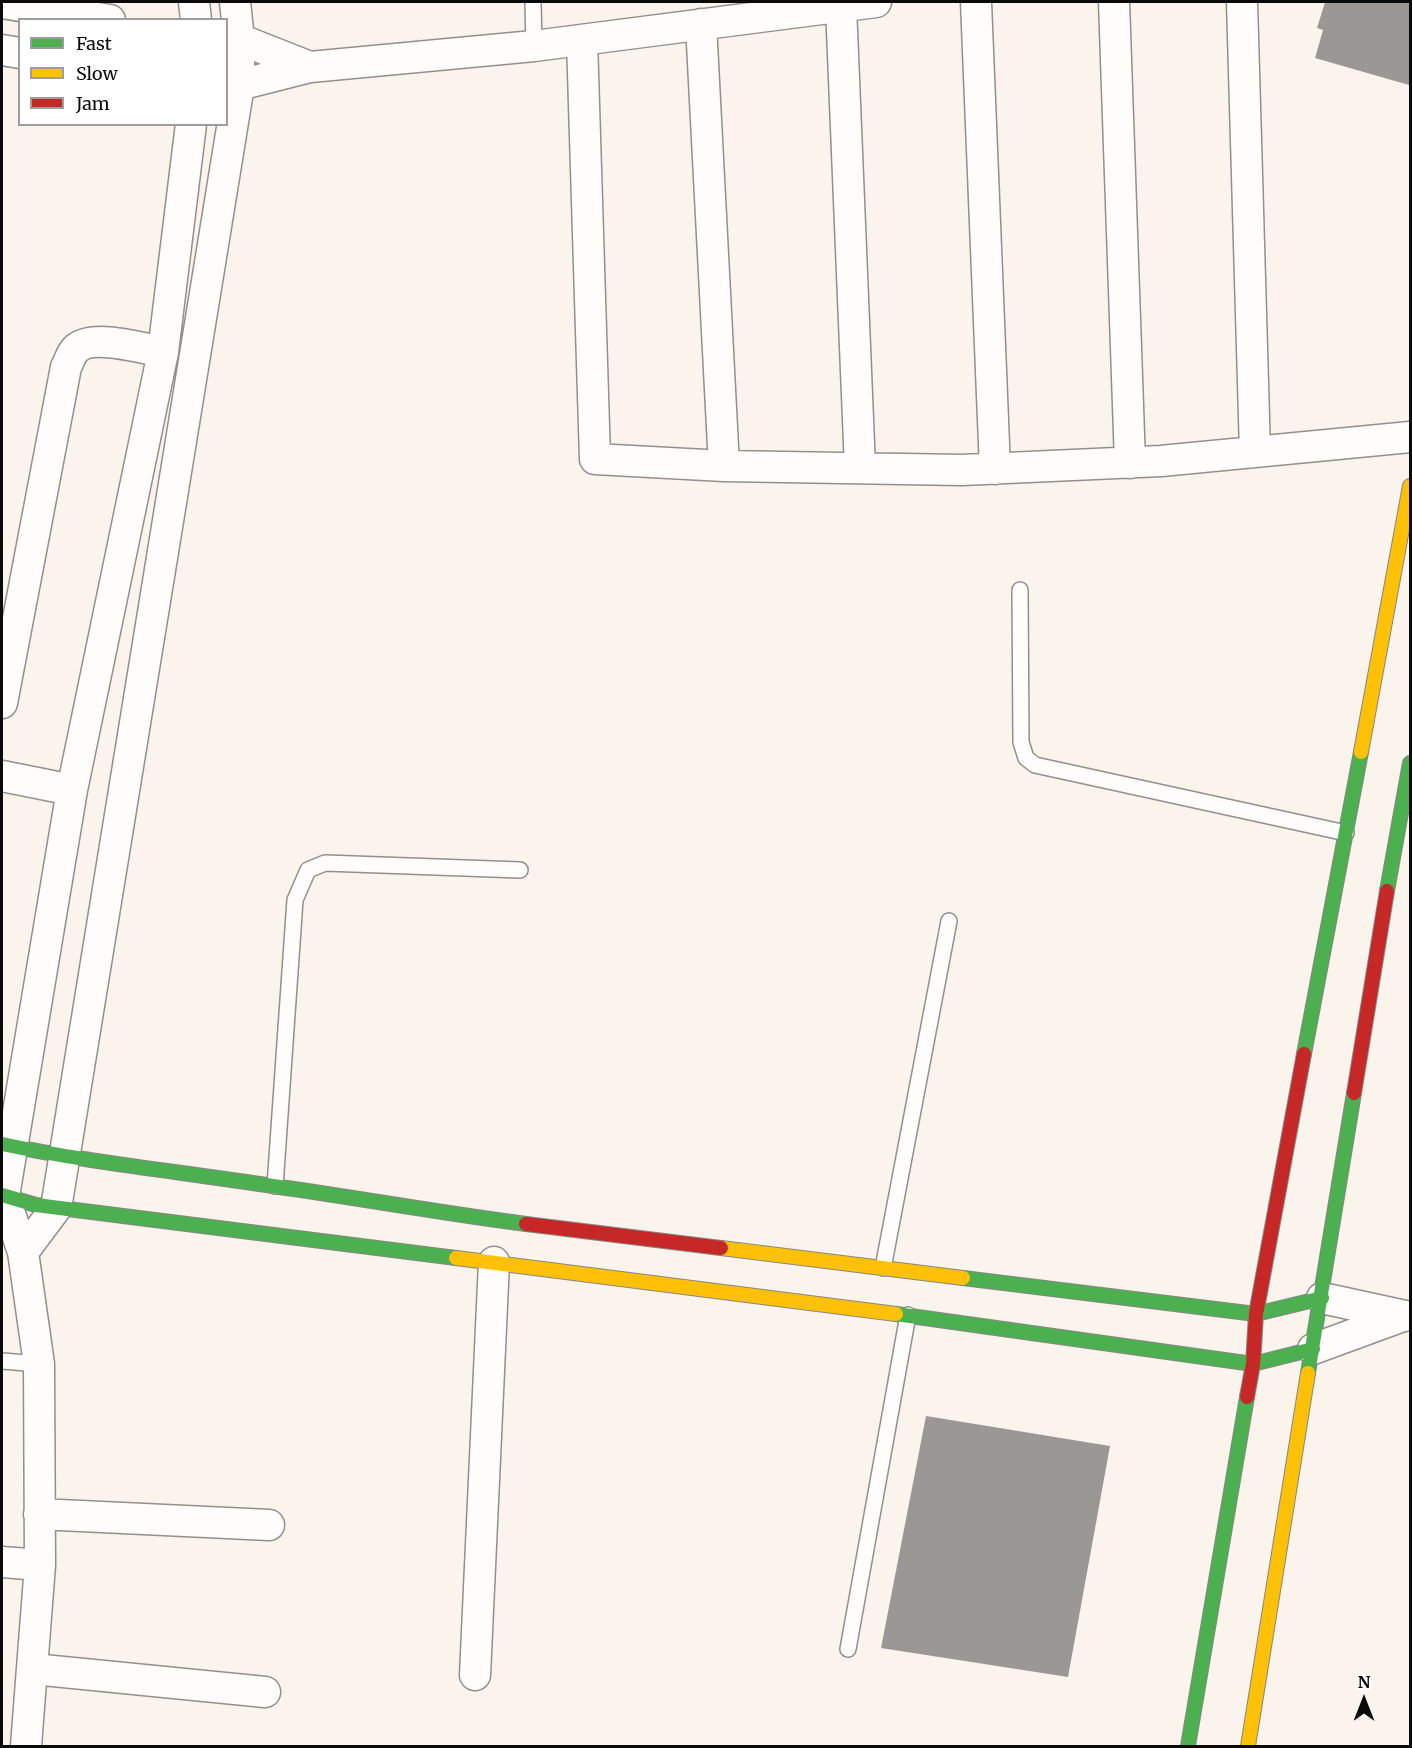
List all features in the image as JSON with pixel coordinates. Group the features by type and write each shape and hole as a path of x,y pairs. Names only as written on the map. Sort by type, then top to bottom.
{"street":[{"path":"194,2 196,18"},
{"path":"228,116 233,84 235,2"},
{"path":"233,84 310,67 534,46 876,2"},
{"path":"976,2 995,469"},
{"path":"1114,2 1130,462"},
{"path":"1242,2 1255,452"},
{"path":"2,3 97,18"},
{"path":"841,6 860,468"},
{"path":"701,24 724,466"},
{"path":"233,38 310,67"},
{"path":"582,39 594,459 724,466 962,470 1130,462 1410,437"},
{"path":"2,50 18,53"},
{"path":"26,1746 40,1566 39,1364 23,1252 3,1195 7,1145 72,790 163,352 191,126"},
{"path":"23,1252 56,1208 226,126"},
{"path":"2,703 66,367 74,350 84,343 105,342 163,352"},
{"path":"1188,1746 1254,1364 1256,1314 1410,486"},
{"path":"1248,1746 1378,941 1410,763"},
{"path":"2,776 72,790"},
{"path":"7,1145 438,1213 1256,1314 1322,1298 1407,1316"},
{"path":"3,1195 36,1205 56,1208 908,1315 1254,1364 1313,1349 1407,1316"},
{"path":"474,1675 494,1262"},
{"path":"39,1514 269,1525"},
{"path":"2,1563 40,1566"},
{"path":"33,1669 265,1692"}],"lane":[{"path":"533,2 534,46"},
{"path":"1020,590 1021,742 1026,758 1035,765 1346,833"},
{"path":"275,1186 295,900 308,870 325,863 520,870"},
{"path":"883,1268 949,921"},
{"path":"848,1649 908,1315"},
{"path":"2,1361 39,1364"}],"building":[{"path":"1325,2 1410,2 1409,85 1315,58 1323,30 1317,28"},
{"path":"926,1416 1110,1446 1068,1677 881,1648"}],"traffic: fast":[{"path":"1304,1054 1361,752"},
{"path":"1387,891 1410,763"},
{"path":"1308,1373 1354,1093"},
{"path":"2,1144 103,1162 526,1224"},
{"path":"2,1195 36,1205 456,1258"},
{"path":"963,1278 1256,1314 1322,1298"},
{"path":"896,1314 1253,1364 1313,1349"},
{"path":"1188,1746 1247,1397"}],"traffic: slow":[{"path":"1361,752 1410,486"},
{"path":"721,1248 963,1278"},
{"path":"456,1258 896,1314"},
{"path":"1248,1746 1308,1373"}],"traffic: jam":[{"path":"1354,1093 1387,891"},
{"path":"1247,1397 1253,1364 1256,1314 1304,1054"},
{"path":"526,1224 721,1248"}]}
